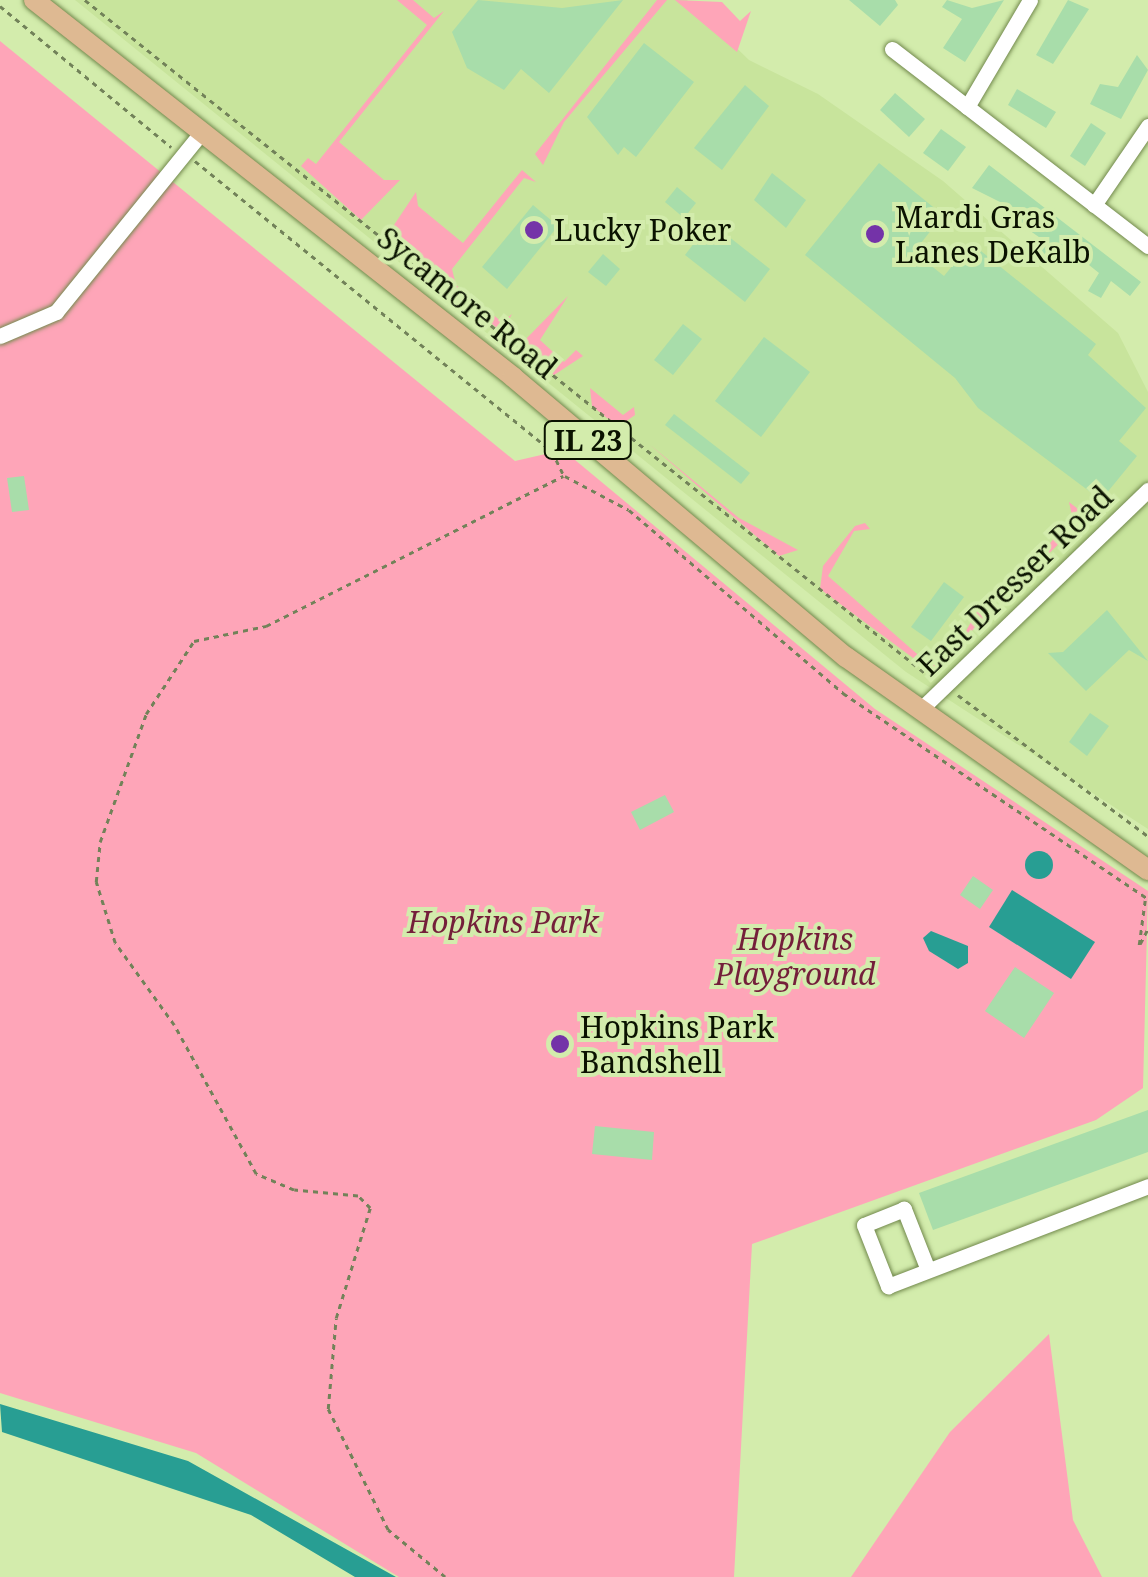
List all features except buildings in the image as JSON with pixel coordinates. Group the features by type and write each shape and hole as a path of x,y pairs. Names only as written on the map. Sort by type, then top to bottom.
{"main road":[{"name":"Sycamore Road","path":"34,0 920,710 1148,870"}],"street":[{"path":"966,107 1030,0"},
{"path":"892,49 1148,246"},
{"path":"1094,204 1148,126"},
{"path":"0,314 3,333 56,312 202,132"},
{"name":"East Dresser Road","path":"920,710 1146,497"},
{"path":"928,1270 904,1209 864,1225 888,1286 1148,1186"}],"path":[{"path":"85,0 945,686 1148,836"},
{"path":"0,6 552,451 563,476 629,510 843,693 1148,899"},
{"path":"445,1577 388,1530 328,1408 336,1318 370,1208 358,1196 294,1190 256,1174 174,1025 115,943 96,882 100,842 146,714 194,642 266,626 563,476"},
{"path":"1142,896 1139,945 1148,928"}],"shaded area":[{"path":"75,0 687,0 749,60 818,94 943,181 1118,333 1148,392 1148,829 906,672"}],"green space":[{"path":"397,0 413,0 434,18 444,11 339,142 384,180 400,180 361,220 301,166 308,158 316,164 427,25"},
{"path":"657,0 667,0 564,122 543,165 535,154"},
{"path":"675,0 722,2 740,21 751,11 737,52"},
{"name":"Hopkins Park","path":"0,41 515,461 563,450 875,709 1148,891 1143,1088 1096,1120 752,1244 734,1577 399,1577 196,1453 0,1393"},
{"path":"522,170 536,182 524,178 452,269 456,285 502,322 512,314 502,332 391,243 390,231 416,192 418,206 463,243"},
{"path":"568,296 540,340 564,362 576,350 583,356 554,375 521,344"},
{"path":"590,388 623,415 634,407 635,415 618,427 592,406"},
{"path":"649,444 739,518 798,550 779,556"},
{"path":"1069,502 1087,516 1021,581 1072,515"},
{"path":"865,523 870,529 854,531 828,576 924,660 961,640 981,604 995,607 932,672 820,589 823,566 855,526"},
{"path":"1049,1334 1073,1520 1102,1577 851,1577 950,1432"}],"water":[{"path":"1039,851 1049,855 1053,865 1049,875 1039,879 1029,875 1025,865 1029,855"},
{"path":"1012,890 1095,942 1071,979 989,927"},
{"path":"931,931 968,946 968,963 958,969 929,951 923,938"},
{"path":"0,1404 188,1461 396,1577 355,1577 251,1515 2,1432"}],"place":[{"name":"Lucky Poker","path":"534,230"},
{"name":"Mardi Gras Lanes DeKalb","path":"875,234"},
{"name":"Hopkins Park Bandshell","path":"560,1044"}],"park label":[{"name":"Hopkins Playground","path":"795,956"}]}
